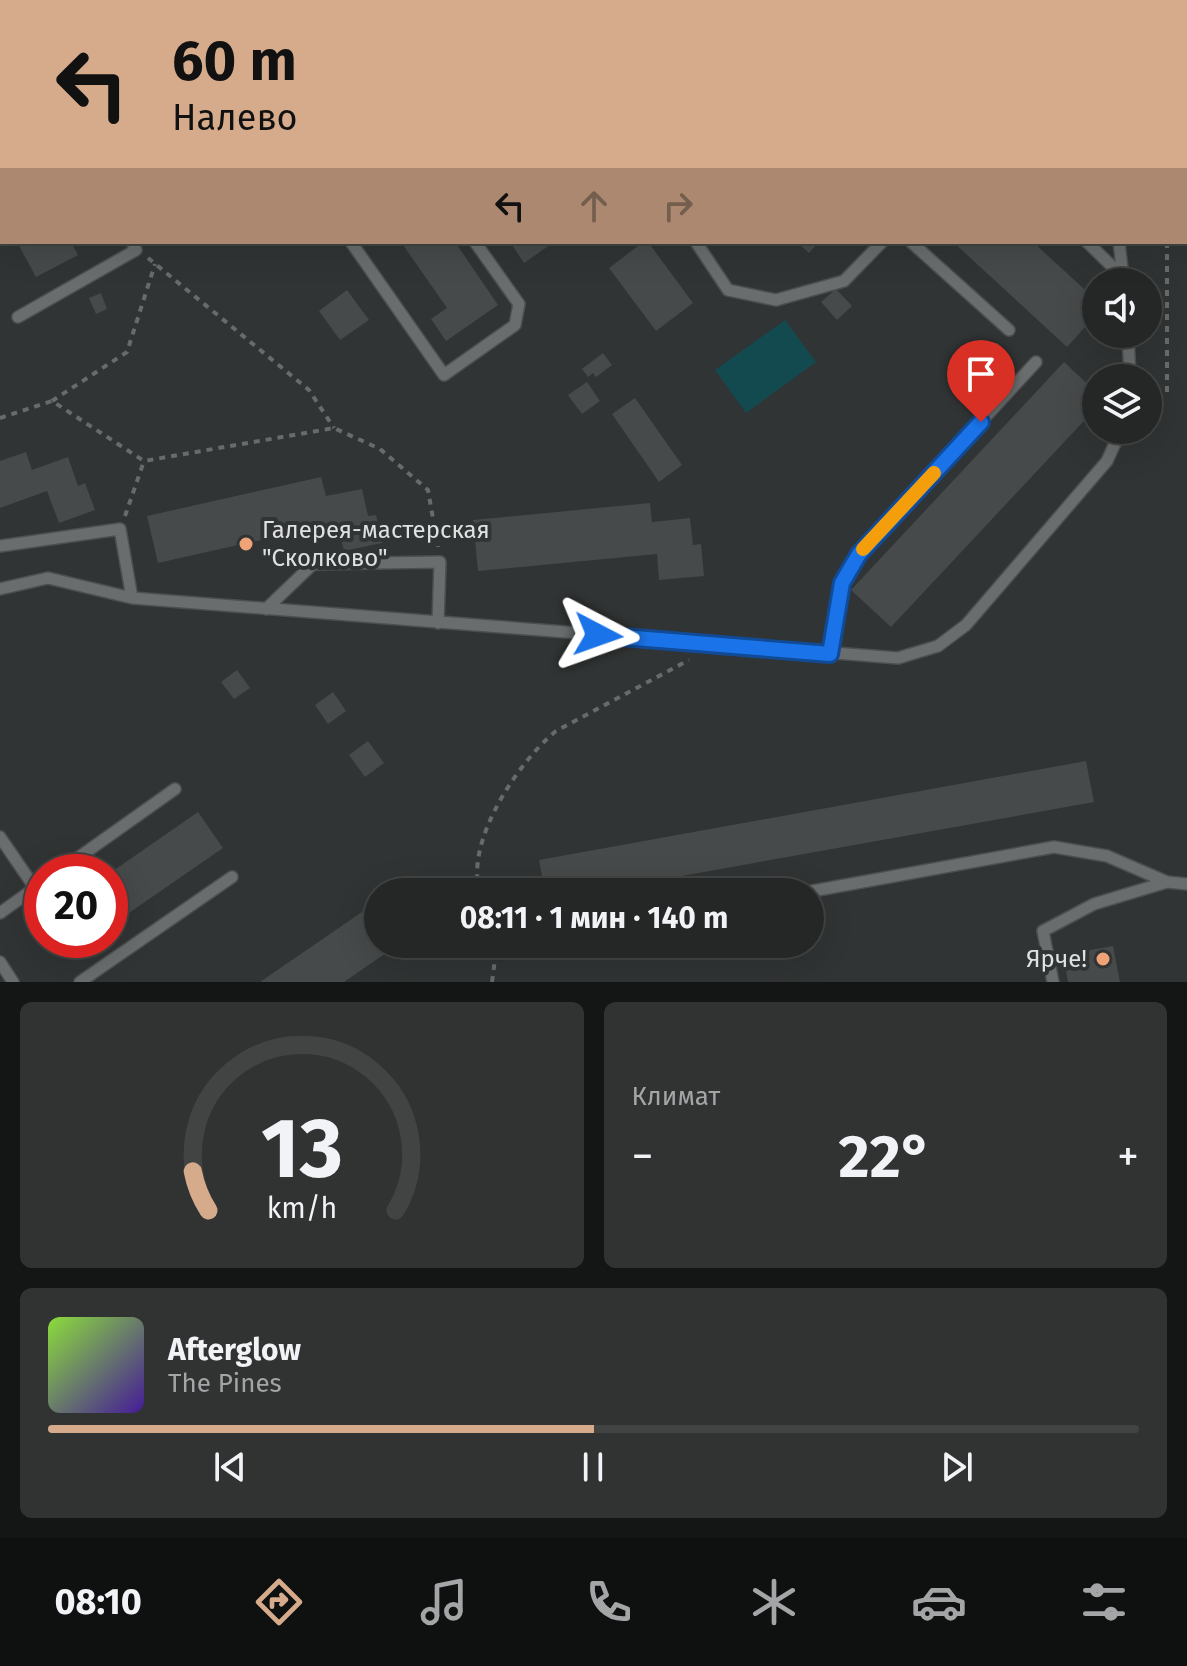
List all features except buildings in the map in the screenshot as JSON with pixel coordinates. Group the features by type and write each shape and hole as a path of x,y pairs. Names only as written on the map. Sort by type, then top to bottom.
{"lane":[{"path":"18,317 136,250 133,244"},
{"path":"352,244 444,375 515,325 519,304 476,244"},
{"path":"697,244 728,290 776,300 844,281 880,244"},
{"path":"913,244 1009,330"},
{"path":"1089,244 1112,268"},
{"path":"1119,244 1122,268"},
{"path":"830,654 842,583 859,554 1036,362"},
{"path":"0,589 48,578 132,598 898,658 938,646 966,625 1107,461 1115,444"},
{"path":"0,546 120,529 132,598"},
{"path":"266,609 313,564 440,562 438,623"},
{"path":"83,854 175,789"},
{"path":"0,837 24,867"},
{"path":"824,889 1054,847 1107,856 1167,882 1187,884"},
{"path":"80,982 232,877"},
{"path":"1053,982 1043,931 1094,904 1167,882"},
{"path":"0,913 24,896"},
{"path":"0,962 13,982"}],"path":[{"path":"1167,244 1167,394"},
{"path":"0,418 52,401 127,352 155,264 309,390 334,428 380,449 428,490 440,562"},
{"path":"52,401 144,461 334,428"},
{"path":"120,529 144,461"},
{"path":"477,878 476,872 488,827 506,790 537,746 556,731 689,662 690,641"},
{"path":"492,982 495,958"}],"shaded area":[{"path":"785,320 816,362 746,413 715,370"}],"slow traffic":[{"path":"863,549 934,473"}],"place":[{"name":"Галерея-мастерская \"Сколково\"","path":"246,544"},
{"name":"Ярче!","path":"1103,959"}],"route":[{"path":"598,635 830,654 842,583 859,554 981,422"}]}
